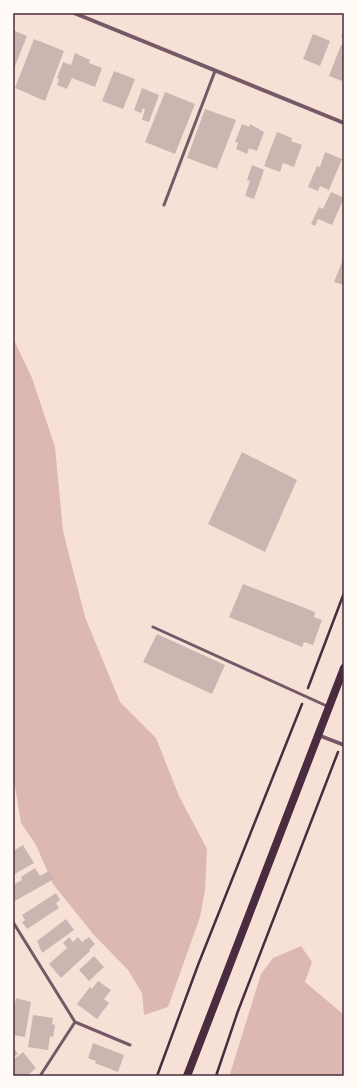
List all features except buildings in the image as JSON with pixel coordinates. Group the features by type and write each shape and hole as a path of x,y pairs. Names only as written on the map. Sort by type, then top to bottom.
{"main road":[{"path":"188,1076 344,668"}],"street":[{"path":"74,13 344,124"},
{"path":"318,734 342,744"}],"lane":[{"path":"164,205 215,71"},
{"path":"153,628 329,707"},
{"path":"13,922 75,1022 130,1045"},
{"path":"40,1076 75,1022"}],"path":[{"path":"157,1076 198,965 344,593"},
{"path":"216,1076 238,1011 342,744"}],"shaded area":[{"path":"13,338 32,378 55,447 63,531 85,617 120,702 156,738 179,796 207,849 205,890 200,917 168,1007 144,1015 142,993 128,970 93,934 53,884 36,845 21,823 13,774"},
{"path":"301,946 312,962 305,982 344,1015 344,1076 233,1076 230,1074 261,974 273,958"}]}
